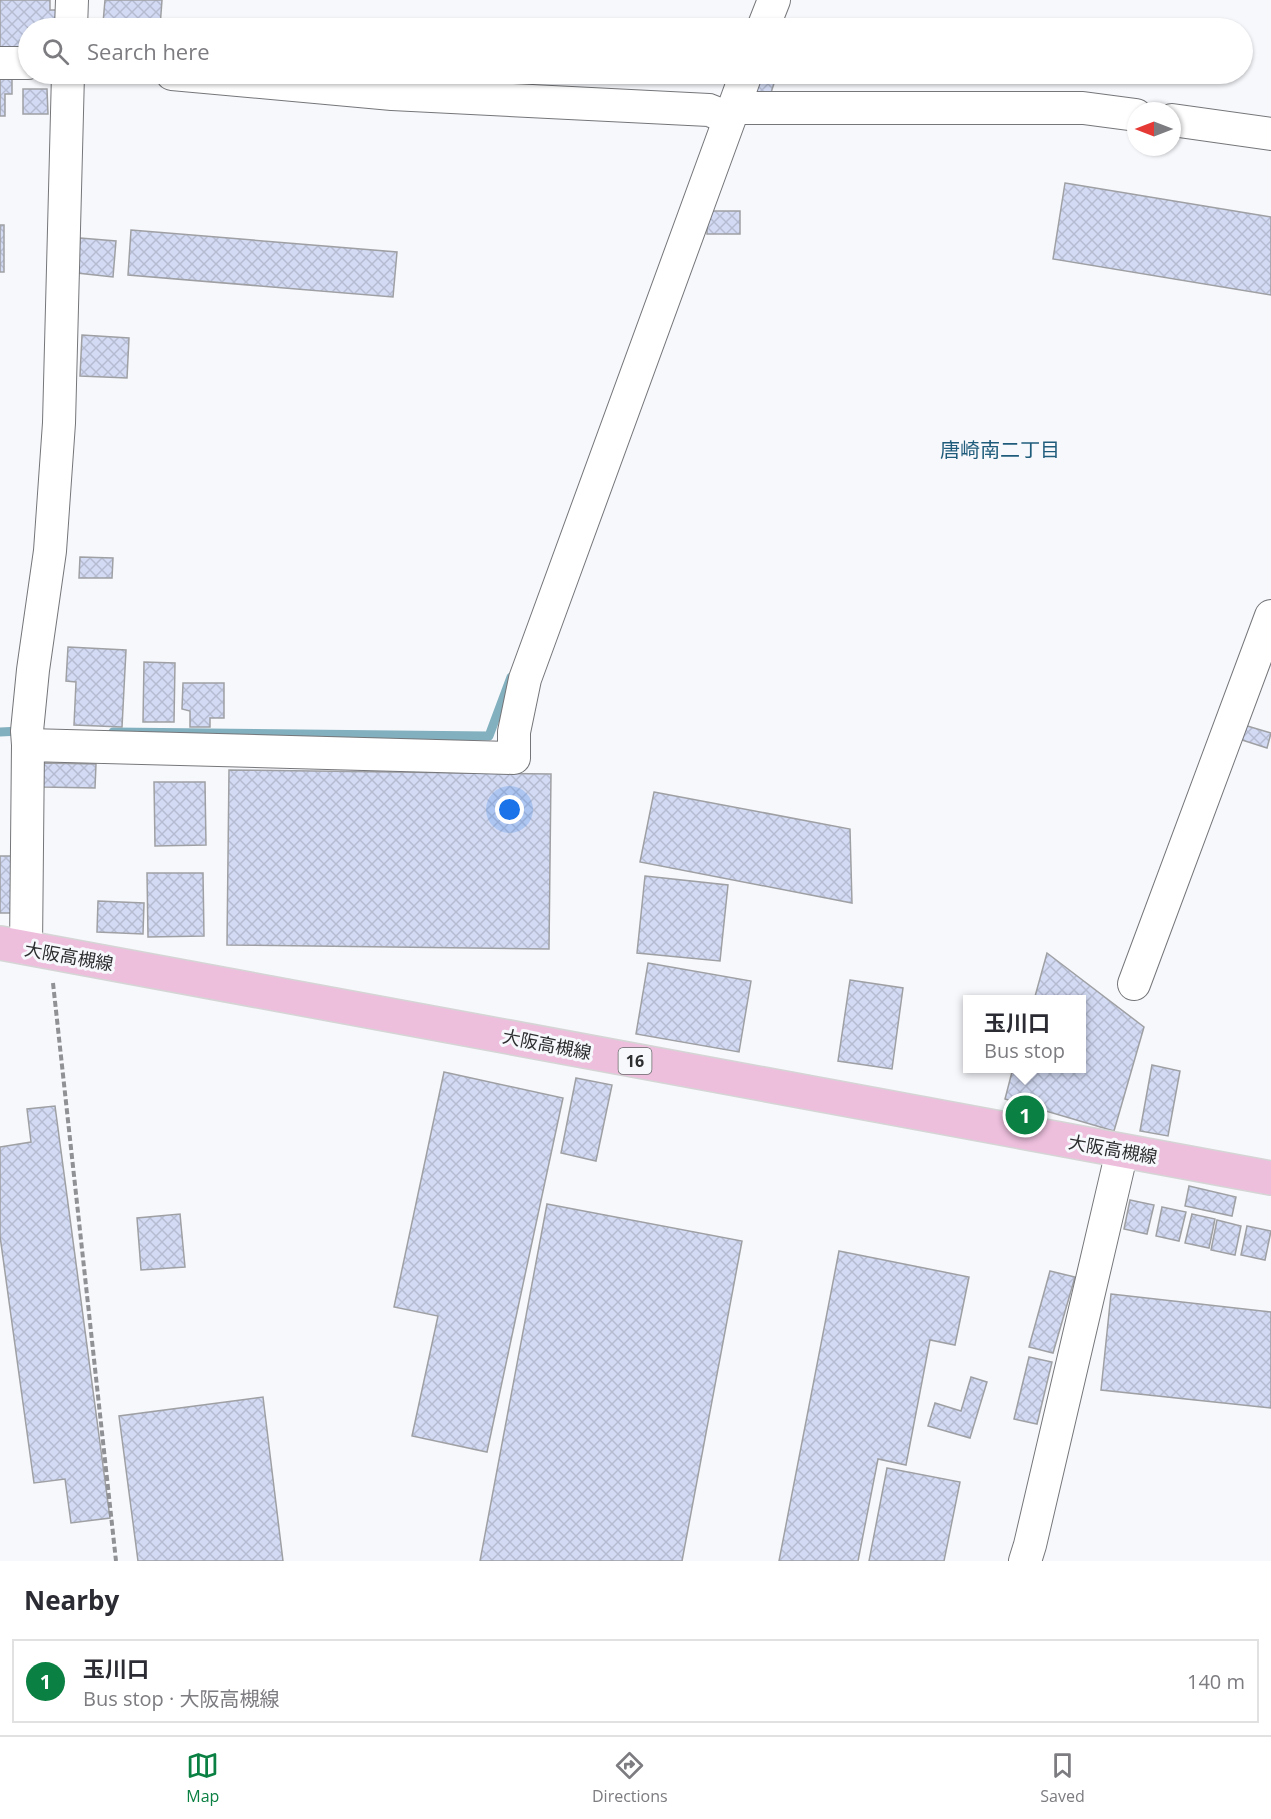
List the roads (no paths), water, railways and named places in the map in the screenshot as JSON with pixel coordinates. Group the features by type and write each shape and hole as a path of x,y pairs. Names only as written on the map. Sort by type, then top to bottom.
{"main road":[{"name":"大阪高槻線","path":"25,948 1271,1178"}],"street":[{"path":"71,18 72,0"},
{"path":"767,18 774,0"},
{"path":"0,63 18,63"},
{"path":"25,948 27,731 33,670 50,552 59,423 68,84"},
{"path":"282,84 392,94 731,113 1083,108 1127,114"},
{"path":"28,746 514,758 514,732 525,679 742,84"},
{"path":"1181,121 1271,134"},
{"path":"1134,984 1271,616"},
{"path":"1025,1561 1122,1151"}],"waterway":[{"path":"113,732 489,736 511,677"},
{"path":"0,732 21,731"}],"place":[{"name":"玉川口","path":"1025,1115"}],"district":[{"name":"唐崎南二丁目","path":"1000,449"}]}
